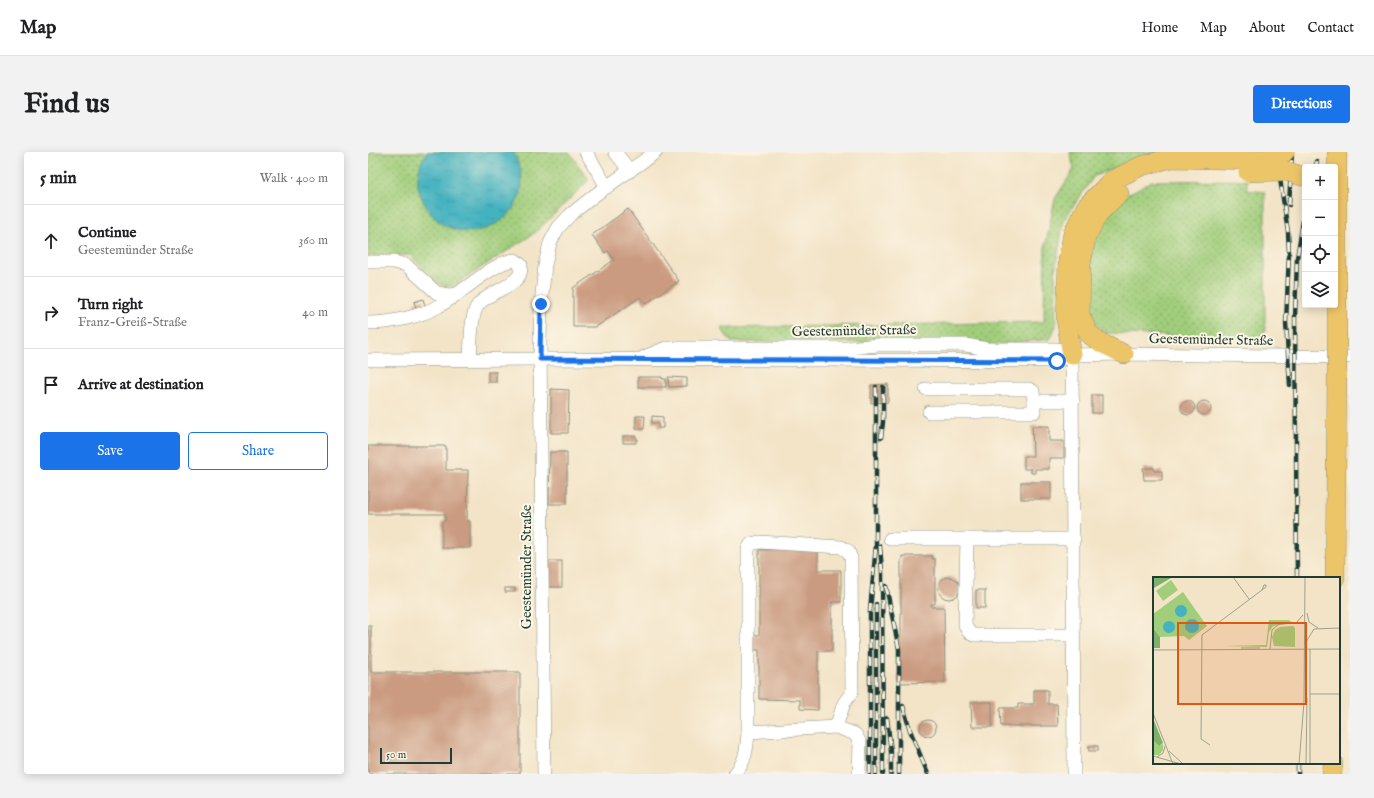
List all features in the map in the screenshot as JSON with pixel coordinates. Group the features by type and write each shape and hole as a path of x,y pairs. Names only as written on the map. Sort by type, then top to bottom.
{"highway":[{"path":"1072,355 1080,315 1081,265 1086,237 1098,214 1120,192 1146,178 1172,171 1249,166 1274,158 1286,152"},
{"path":"1336,272 1337,152"},
{"path":"1072,355 1066,319 1068,260 1073,233 1086,207 1111,182 1141,166 1172,158 1286,171 1302,176"},
{"path":"1335,577 1336,308"},
{"path":"1080,315 1089,334 1103,344 1124,354"},
{"path":"1332,774 1333,764"}],"street":[{"path":"586,152 606,187"},
{"path":"615,152 630,171"},
{"path":"540,359 541,304 545,264 550,243 558,228 570,215 606,187 656,152"},
{"path":"368,323 383,323 427,313 458,294 496,266 507,260 515,260 521,264 520,273 514,281 492,293 478,306 473,320 470,360"},
{"path":"368,262 394,262 406,264 437,293 448,295 458,294"},
{"path":"437,293 440,306"},
{"name":"Geestemünder Straße","path":"368,360 540,359 1057,361 1072,355 1124,354 1350,357"},
{"path":"1072,355 1074,774"},
{"name":"Geestemünder Straße","path":"540,359 544,774"},
{"path":"926,389 1029,389 1033,391 1034,412 929,412"},
{"path":"1034,401 1073,401"},
{"path":"890,539 1074,540"},
{"path":"967,540 965,625 968,631 973,635 1074,635"},
{"path":"735,774 746,756 748,732 748,549 751,544 759,542 841,547 848,551 852,558 852,692 844,703 836,727"},
{"path":"748,732 836,727 855,734 860,743 860,774"}],"green space":[{"path":"368,152 569,152 589,180 536,232 453,286 444,286 438,283 410,255 368,256"},
{"path":"1070,152 1158,152 1094,176 1064,220 1055,271 1056,326 1050,339 992,345 877,342 731,342 721,328 1044,322 1045,248 1055,199 1074,169"},
{"path":"1248,180 1246,190 1265,192 1265,340 1105,333 1089,318 1089,260 1096,234 1110,211 1128,194 1152,181"}],"water":[{"path":"427,152 513,152 521,176 519,197 509,214 492,226 473,231 453,229 435,218 421,196 418,185 418,173 421,162"}],"building":[{"path":"628,209 679,281 645,304 640,297 596,327 573,327 573,288 614,260 608,251 605,253 592,235"},
{"path":"423,299 426,309 418,312 414,302"},
{"path":"488,372 496,372 496,382 488,382"},
{"path":"638,377 662,377 662,379 666,379 666,387 638,387"},
{"path":"668,377 687,378 687,386 669,387"},
{"path":"888,384 888,402 871,403 871,385"},
{"path":"551,389 569,390 568,433 551,433"},
{"path":"1092,395 1102,395 1102,413 1092,413"},
{"path":"1188,401 1193,403 1195,408 1193,413 1188,415 1183,413 1181,408 1183,403"},
{"path":"1204,401 1209,403 1211,408 1209,413 1204,415 1199,413 1197,408 1199,403"},
{"path":"636,416 645,416 644,429 636,429"},
{"path":"652,416 663,417 663,428 658,428 658,423 652,423"},
{"path":"1032,426 1049,426 1049,441 1064,441 1064,458 1049,458 1049,469 1035,469 1035,473 1031,473 1031,469 1024,469 1024,456 1033,456"},
{"path":"623,436 636,436 636,439 638,440 636,440 636,443 623,443"},
{"path":"368,446 446,446 446,470 468,470 467,521 470,521 470,548 442,548 442,522 445,521 445,514 368,514"},
{"path":"550,452 567,452 567,504 549,504"},
{"path":"1143,468 1154,468 1154,471 1162,471 1162,480 1144,480"},
{"path":"1021,482 1051,482 1051,499 1021,499"},
{"path":"818,549 818,570 841,570 841,602 832,602 832,651 818,651 818,710 800,709 800,700 759,699 759,650 750,650 750,635 759,635 759,550"},
{"path":"902,556 932,556 932,559 935,559 935,604 931,604 931,607 944,607 945,682 898,683 898,638 901,638"},
{"path":"548,561 562,561 562,587 548,587"},
{"path":"949,577 953,578 959,584 959,592 953,598 949,599 945,598 939,592 938,588 939,584 945,578"},
{"path":"505,588 515,588 515,592 505,592"},
{"path":"976,590 985,590 985,608 976,608"},
{"path":"368,626 371,626 371,672 520,672 520,774 368,774"},
{"path":"1034,690 1048,690 1048,704 1057,704 1058,726 1001,726 1000,708 1018,708 1018,704 1034,704"},
{"path":"971,702 992,702 992,727 972,727"},
{"path":"928,720 934,722 936,728 934,734 928,736 922,734 920,728 922,722"},
{"path":"1089,746 1098,746 1098,751 1089,751"}],"railway":[{"path":"1276,152 1288,232 1289,253 1286,323 1290,385"},
{"path":"1289,205 1292,152"},
{"path":"1297,577 1295,318 1297,258 1302,227"},
{"path":"870,774 870,610 876,545 876,387"},
{"path":"881,438 883,422 883,387"},
{"path":"880,546 882,572 883,774"},
{"path":"886,586 899,649 899,774"},
{"path":"876,604 876,774"},
{"path":"903,706 910,730 928,774"},
{"path":"887,718 891,752 891,774"},
{"path":"1298,764 1298,774"}],"route":[{"path":"541,304 540,359 1057,361"}]}
